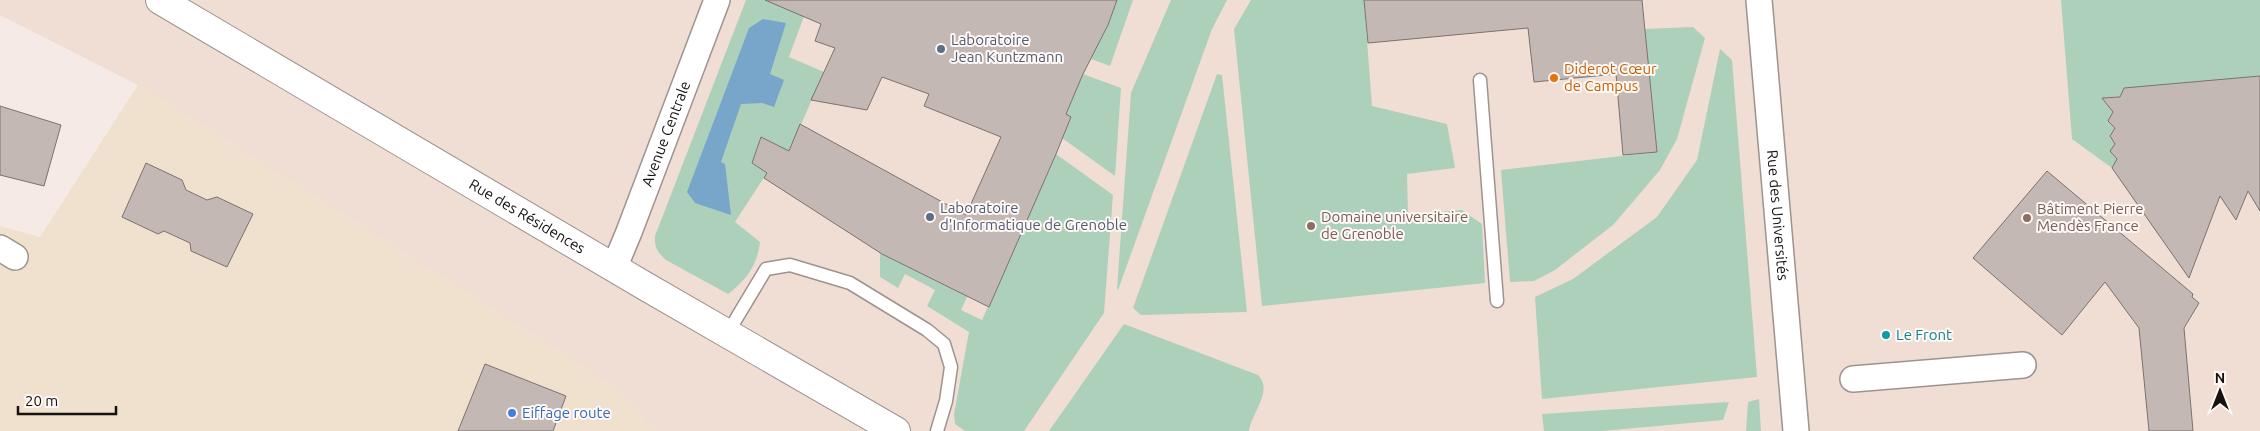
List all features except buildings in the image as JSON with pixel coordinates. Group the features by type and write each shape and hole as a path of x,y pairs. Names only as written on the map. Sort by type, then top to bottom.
{"street":[{"name":"Rue des Résidences","path":"160,0 614,268 896,431"},
{"name":"Avenue Centrale","path":"614,268 717,0"},
{"name":"Rue des Universités","path":"1759,0 1796,431"},
{"path":"1853,379 2024,364"}],"lane":[{"path":"1480,80 1497,301"},
{"path":"727,334 766,269 790,266 850,283 927,330 944,344 951,367 946,401 937,431"}],"shaded area":[{"name":"Domaine universitaire de Grenoble","path":"0,0 2260,0 2260,431 654,431 607,383 584,367 138,85 0,15"},
{"path":"138,85 584,367 607,383 654,431 0,431 0,226 40,237"}],"green space":[{"path":"746,0 810,0 789,57 824,72 788,154 761,137 752,163 767,173 735,222 760,242 759,251 754,265 746,277 728,294 666,260 657,250 655,236"},
{"path":"1117,0 1133,0 1110,66 1091,59 1108,25"},
{"path":"1171,0 1227,0 1212,29 1118,290 1131,93"},
{"path":"1251,0 1364,0 1372,106 1447,124 1455,168 1407,174 1408,215 1462,210 1482,224 1485,283 1262,306 1234,29"},
{"path":"2061,0 2260,0 2260,76 2123,89 2120,97 2112,97 2107,104 2113,112 2108,121 2115,128 2110,136 2115,144 2110,151 2117,159 2112,168 2072,139"},
{"path":"1693,27 1705,38 1677,139 1660,170 1613,225 1555,270 1534,281 1510,282 1501,170 1657,152 1645,29"},
{"path":"1720,49 1732,60 1757,377 1542,399 1535,297 1573,279 1657,217 1697,160"},
{"path":"1083,74 1121,88 1115,176 1062,138 1071,117 1066,114"},
{"path":"1217,74 1222,75 1247,312 1141,315 1133,308"},
{"path":"1056,154 1113,195 1104,313 1024,431 965,431 955,424 954,414 969,332 927,306 935,290 905,274 898,288 880,277 880,253 956,291 958,288 969,293 961,310 982,320"},
{"path":"1124,324 1258,375 1264,388 1263,395 1249,431 1049,431"},
{"path":"1759,399 1761,431 1746,431 1748,402"},
{"path":"1729,402 1723,420 1602,431 1544,431 1542,414"}],"water":[{"path":"763,19 786,23 770,74 784,80 774,107 762,103 741,104 721,162 725,164 731,215 695,203 687,192 749,28"}],"place":[{"name":"Laboratoire Jean Kuntzmann","path":"941,49"},
{"name":"Diderot Cœur de Campus","path":"1554,78"},
{"name":"Laboratoire d'Informatique de Grenoble","path":"930,217"},
{"name":"Bâtiment Pierre Mendès France","path":"2027,218"},
{"name":"Domaine universitaire de Grenoble","path":"1311,226"},
{"name":"Le Front","path":"1886,335"},
{"name":"Eiffage route","path":"512,413"}]}
